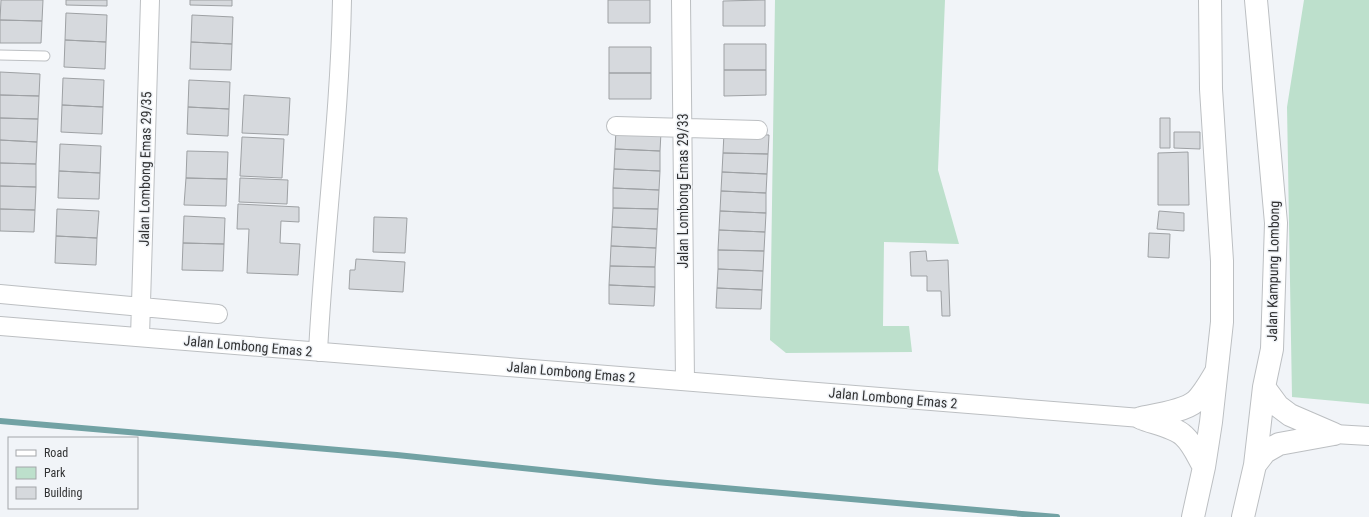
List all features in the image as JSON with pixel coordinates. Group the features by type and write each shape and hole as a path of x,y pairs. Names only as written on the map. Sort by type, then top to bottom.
{"street":[{"name":"Jalan Lombong Emas 29/35","path":"140,337 150,0"},
{"path":"318,352 321,292 341,52 342,0"},
{"name":"Jalan Lombong Emas 29/33","path":"681,0 685,382"},
{"path":"1194,513 1212,422 1222,322 1222,261 1211,89 1210,0"},
{"name":"Jalan Kampung Lombong","path":"1243,516 1255,465 1264,387 1272,349 1276,223 1256,0"},
{"path":"616,126 758,130"},
{"path":"0,294 218,314"},
{"name":"Jalan Lombong Emas 2","path":"0,326 1141,418"},
{"path":"1141,418 1184,408 1194,403 1202,395 1217,370"},
{"path":"1264,387 1278,406 1290,415 1334,434"},
{"path":"1141,418 1183,435 1190,443 1204,467"},
{"path":"1255,465 1265,452 1279,444 1334,434 1369,436"}],"lane":[{"path":"0,55 45,56"}],"green space":[{"path":"775,0 945,0 938,170 959,244 884,242 883,326 909,326 912,352 786,353 770,340"},
{"path":"1304,0 1369,0 1369,404 1292,397 1287,107"}],"building":[{"path":"1,0 43,0 42,21 0,20"},
{"path":"66,0 107,0 107,6 66,5"},
{"path":"190,0 232,0 232,6 190,5"},
{"path":"608,0 650,0 650,23 608,23"},
{"path":"765,0 765,26 723,26 723,1"},
{"path":"66,13 107,15 106,42 65,40"},
{"path":"192,15 233,17 232,44 191,42"},
{"path":"0,20 42,21 41,43 0,43"},
{"path":"65,40 106,42 105,69 64,67"},
{"path":"191,42 232,44 231,70 190,69"},
{"path":"724,44 766,44 766,70 724,70"},
{"path":"609,47 651,47 651,73 609,73"},
{"path":"724,70 766,70 766,95 724,96"},
{"path":"0,72 40,74 39,96 0,95"},
{"path":"609,73 651,73 651,99 609,99"},
{"path":"63,78 104,80 103,107 62,105"},
{"path":"189,80 230,82 229,109 188,107"},
{"path":"0,95 39,96 38,119 0,118"},
{"path":"244,95 290,98 288,135 242,133"},
{"path":"62,105 103,107 102,134 61,132"},
{"path":"188,107 229,109 228,136 187,134"},
{"path":"0,118 38,119 37,142 0,140"},
{"path":"1160,118 1170,118 1170,148 1160,148"},
{"path":"616,130 661,132 660,151 615,149"},
{"path":"1174,132 1200,132 1200,149 1174,148"},
{"path":"724,133 769,135 768,154 723,153"},
{"path":"242,137 284,139 282,178 240,176"},
{"path":"0,140 37,142 36,164 0,163"},
{"path":"60,144 101,146 100,173 59,171"},
{"path":"615,149 660,151 660,171 614,169"},
{"path":"187,151 228,152 227,179 186,178"},
{"path":"1188,152 1189,205 1158,205 1158,153"},
{"path":"723,153 768,154 767,174 722,172"},
{"path":"0,163 36,164 36,187 0,186"},
{"path":"614,169 660,171 659,190 613,188"},
{"path":"59,171 100,173 99,199 58,198"},
{"path":"722,172 767,174 766,193 721,191"},
{"path":"186,178 227,179 226,206 184,205"},
{"path":"240,178 288,180 287,204 239,202"},
{"path":"0,186 36,187 35,210 0,209"},
{"path":"613,188 659,190 658,209 613,208"},
{"path":"721,191 766,193 766,213 720,211"},
{"path":"238,204 299,207 299,222 281,221 280,243 300,244 298,275 247,273 249,229 237,229"},
{"path":"613,208 658,209 657,229 612,227"},
{"path":"0,209 35,210 34,232 0,231"},
{"path":"57,209 99,211 97,238 56,236"},
{"path":"720,211 766,213 765,232 719,230"},
{"path":"1159,211 1184,213 1184,231 1157,229"},
{"path":"184,216 225,218 224,244 183,243"},
{"path":"374,217 407,218 405,253 373,252"},
{"path":"612,227 657,229 656,248 611,246"},
{"path":"719,230 765,232 764,251 718,250"},
{"path":"1149,233 1170,234 1169,258 1148,257"},
{"path":"56,236 97,238 96,265 55,263"},
{"path":"183,243 224,244 223,271 182,270"},
{"path":"611,246 656,248 655,267 610,266"},
{"path":"718,250 764,251 763,271 718,269"},
{"path":"926,251 927,261 948,260 950,316 942,316 941,291 927,291 927,276 911,276 910,252"},
{"path":"356,259 405,262 403,292 349,289 350,270 355,270"},
{"path":"610,266 655,267 655,287 609,285"},
{"path":"718,269 763,271 762,290 717,288"},
{"path":"609,285 655,287 654,306 609,304"},
{"path":"717,288 762,290 761,309 716,308"}],"waterway":[{"path":"0,421 397,455 656,482 1057,517"}]}
